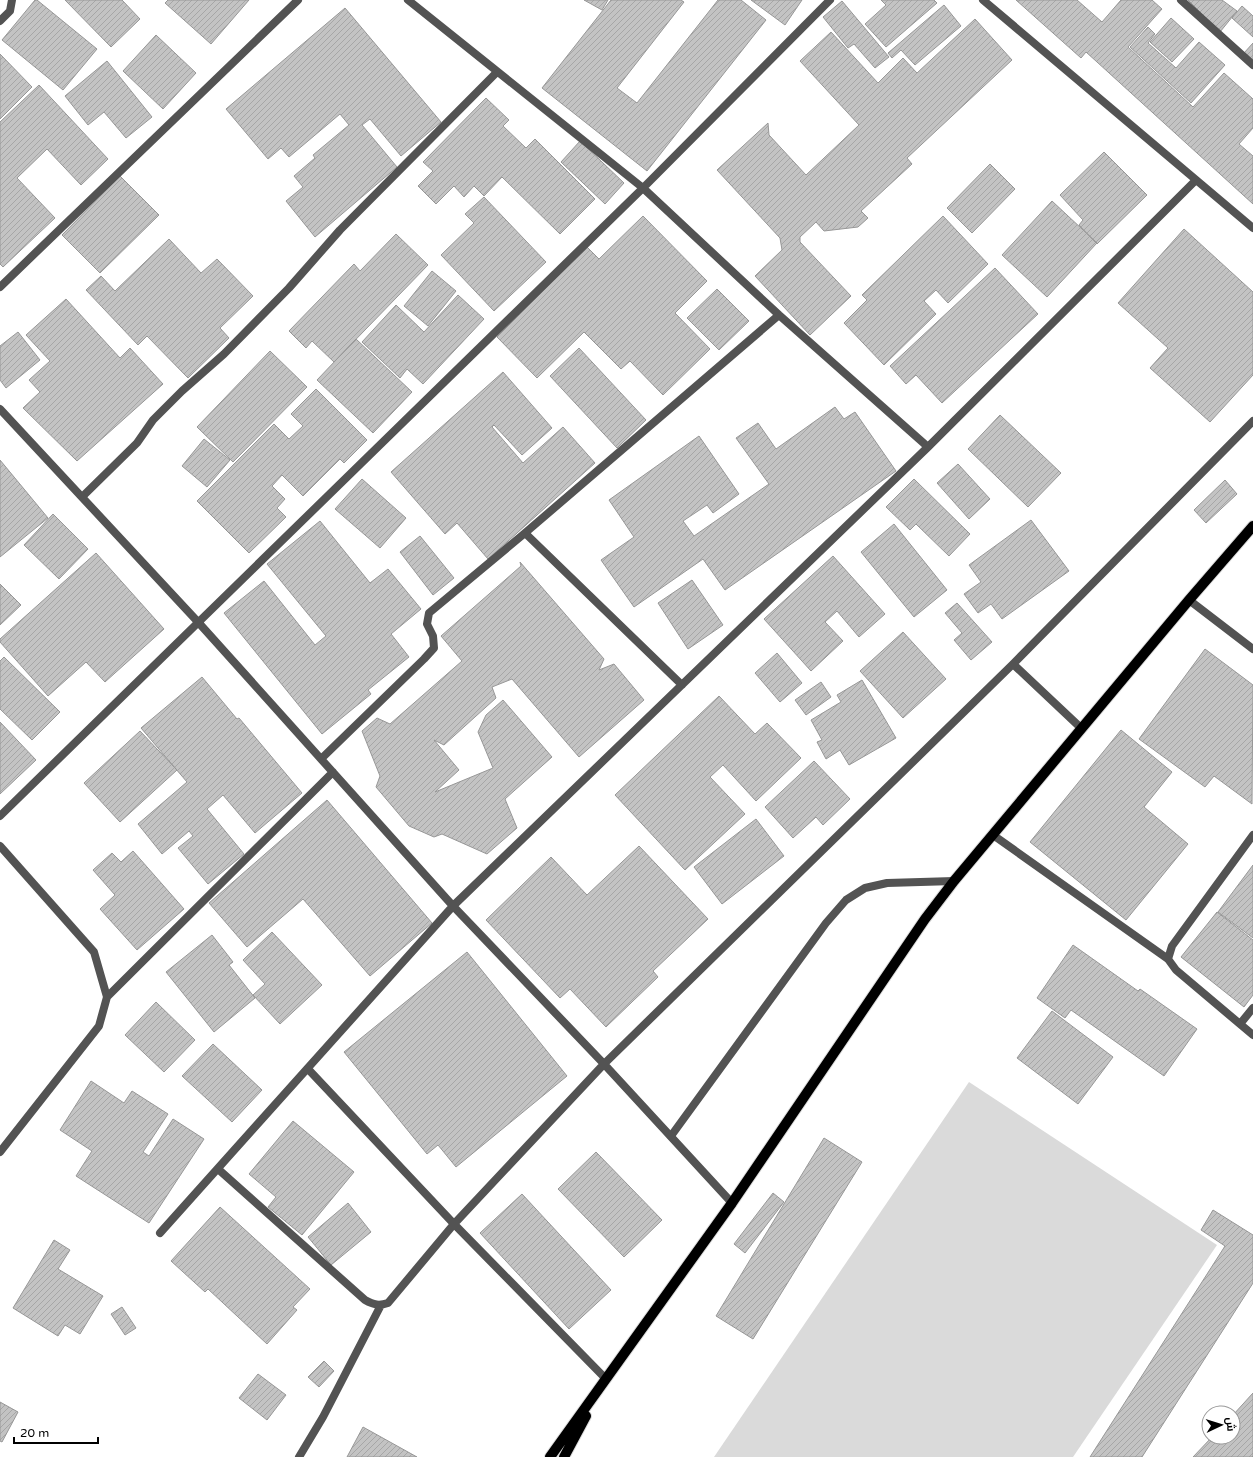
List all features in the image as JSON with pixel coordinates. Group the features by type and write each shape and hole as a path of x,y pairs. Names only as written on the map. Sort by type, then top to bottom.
{"main road":[{"path":"550,1457 732,1202 925,919 954,881 1081,728 1253,526"},
{"path":"564,1457 606,1379"}],"street":[{"path":"0,21 10,11 12,0"},
{"path":"0,287 298,0"},
{"path":"408,0 643,188 779,314 928,447"},
{"path":"0,816 643,188 830,0"},
{"path":"983,0 1253,228"},
{"path":"1181,0 1253,65"},
{"path":"82,497 137,443 158,415 224,354 289,288 340,230 497,72"},
{"path":"160,1232 453,906 928,447 1196,180"},
{"path":"321,759 434,648 433,636 427,624 429,613 525,533 779,314"},
{"path":"0,409 198,622 453,906 604,1064 732,1202"},
{"path":"218,1169 365,1300 373,1305 381,1306 388,1303 454,1224 604,1064 1013,664 1253,421"},
{"path":"525,533 682,685"},
{"path":"1189,600 1253,648"},
{"path":"1013,664 1081,728"},
{"path":"107,996 333,772"},
{"path":"992,835 1168,959 1176,970 1253,1035"},
{"path":"1168,959 1172,946 1253,835"},
{"path":"0,846 94,952 107,996 100,1026 0,1152"},
{"path":"671,1136 826,923 846,900 865,888 887,883 954,881"},
{"path":"1240,1024 1253,1008"},
{"path":"308,1068 454,1224 606,1379"},
{"path":"298,1457 323,1417 381,1306"}],"shaded area":[{"path":"969,1082 1217,1245 1073,1457 714,1457"}],"building":[{"path":"35,0 37,0 97,49 63,90 2,40"},
{"path":"65,0 122,0 140,19 111,47"},
{"path":"168,0 249,0 211,44 165,3"},
{"path":"584,0 608,0 602,10"},
{"path":"611,0 681,0 684,2 617,88 637,103 718,0 741,0 766,20 647,171 542,88"},
{"path":"751,0 802,0 785,25"},
{"path":"881,0 934,0 937,3 886,47 865,24 886,5"},
{"path":"1016,0 1077,0 1102,22 1121,0 1152,0 1162,9 1128,47 1193,107 1224,73 1253,99 1253,128 1239,144 1253,156 1253,204 1086,52 1081,58"},
{"path":"1188,0 1222,0 1237,11 1220,32"},
{"path":"842,1 889,57 875,68 854,44 848,48 823,17"},
{"path":"944,5 961,26 915,65 901,50 892,58 888,53"},
{"path":"1242,6 1253,16 1253,37 1232,18"},
{"path":"345,8 441,122 401,156 370,119 362,125 397,167 315,237 286,201 303,187 294,176 315,158 313,155 349,125 340,114 289,157 281,148 268,159 226,109"},
{"path":"1171,18 1194,39 1172,62 1150,42"},
{"path":"975,19 1012,60 907,158 912,164 861,211 868,218 858,227 824,231 816,222 800,237 800,242 851,296 810,335 755,276 782,250 780,238 717,170 768,123 769,135 806,175 859,125 800,61 831,32 878,83 903,58 917,73"},
{"path":"1148,27 1155,34 1148,43 1176,68 1199,42 1225,65 1191,103 1130,47"},
{"path":"156,35 196,73 163,109 123,71"},
{"path":"1253,43 1253,61 1244,53"},
{"path":"0,54 32,87 0,119"},
{"path":"107,61 152,117 126,138 104,112 88,125 65,96"},
{"path":"39,85 108,159 81,185 47,149 17,178 55,218 3,267 0,264 0,122"},
{"path":"486,98 509,120 503,126 526,148 535,139 595,199 560,234 502,177 484,196 474,186 464,197 454,186 436,204 418,186 433,171 423,162"},
{"path":"580,141 624,183 605,204 561,162"},
{"path":"1104,152 1147,195 1097,244 1079,225 1083,220 1060,195"},
{"path":"990,164 1015,189 972,233 947,208"},
{"path":"120,176 159,215 100,273 62,235"},
{"path":"484,197 546,262 494,311 441,255 474,223 465,214"},
{"path":"1052,201 1097,243 1047,297 1002,255"},
{"path":"643,216 707,281 675,313 710,349 663,395 630,361 621,369 584,332 537,378 497,337 587,247 599,259"},
{"path":"943,216 988,264 948,303 936,290 924,301 936,314 884,365 844,323 867,300 862,295"},
{"path":"1184,229 1253,292 1253,375 1210,422 1150,368 1168,348 1118,303"},
{"path":"396,234 428,265 334,362 312,341 306,348 289,331 354,264 360,271"},
{"path":"169,239 201,273 217,259 253,296 220,328 229,338 188,378 147,336 138,345 86,290 101,276 115,291"},
{"path":"995,268 1038,314 942,403 916,375 906,384 890,366"},
{"path":"432,271 456,291 428,326 404,306"},
{"path":"717,289 749,321 719,350 687,318"},
{"path":"458,295 484,319 423,384 407,369 400,378 362,342 396,305 424,332"},
{"path":"66,299 120,358 130,348 163,384 77,461 23,408 40,392 29,380 50,361 26,335"},
{"path":"18,332 40,360 6,388 0,380 0,346"},
{"path":"356,339 412,392 373,433 317,380"},
{"path":"579,348 646,420 617,448 550,376"},
{"path":"270,351 307,387 233,462 197,427"},
{"path":"503,372 552,428 522,455 494,425 492,427 523,463 563,427 595,463 488,559 457,523 445,534 391,472"},
{"path":"316,389 367,440 344,463 340,459 303,496 282,475 272,486 285,499 277,508 286,517 249,553 197,501 274,424 289,439 303,426 291,414"},
{"path":"835,407 844,419 855,412 896,471 725,590 703,559 634,607 601,560 634,537 609,500 699,436 739,494 713,513 707,505 683,521 694,536 769,484 736,438 758,423 776,449"},
{"path":"1000,415 1061,473 1028,507 968,449"},
{"path":"204,439 230,460 207,487 182,466"},
{"path":"0,460 48,518 0,557"},
{"path":"958,464 990,499 969,519 937,483"},
{"path":"362,479 406,518 380,548 335,509"},
{"path":"914,479 970,534 949,556 916,524 910,530 886,507"},
{"path":"1225,480 1237,494 1206,523 1194,510"},
{"path":"53,514 88,549 59,579 24,545"},
{"path":"1031,520 1069,571 1002,619 991,604 978,613 964,594 981,582 969,565"},
{"path":"320,521 370,583 388,569 421,609 391,634 409,657 368,690 371,694 322,734 224,613 264,581 315,645 326,636 267,564"},
{"path":"894,524 947,590 914,617 861,552"},
{"path":"420,536 454,578 433,595 400,552"},
{"path":"96,553 164,629 105,682 86,662 48,696 0,642 0,639"},
{"path":"833,556 885,614 859,637 837,611 825,622 843,641 811,671 764,619"},
{"path":"520,562 604,659 599,670 614,664 644,700 579,757 512,679 492,687 496,698 444,745 434,740 459,770 435,792 493,768 478,732 486,715 503,700 552,757 505,799 517,828 487,854 442,834 434,837 409,826 376,787 380,776 362,731 377,718 390,724 462,661 441,636 521,566"},
{"path":"692,580 723,625 688,649 658,603"},
{"path":"0,584 21,605 0,625"},
{"path":"957,603 992,642 971,660 954,640 962,633 945,613"},
{"path":"903,632 946,679 903,718 860,671"},
{"path":"1205,649 1253,685 1252,804 1214,776 1205,787 1139,739"},
{"path":"777,653 802,683 780,702 755,673"},
{"path":"4,657 60,712 32,740 0,709 0,661"},
{"path":"202,677 237,719 239,718 302,793 255,833 223,795 207,809 244,854 208,884 178,848 193,836 189,831 162,854 138,824 187,782 141,728"},
{"path":"862,680 896,738 849,765 840,750 826,759 817,742 822,740 811,720 841,702 837,695"},
{"path":"821,682 831,697 806,715 795,700"},
{"path":"719,696 755,734 767,723 801,758 756,801 723,765 710,777 745,814 685,870 615,795"},
{"path":"0,722 36,760 0,794"},
{"path":"1121,730 1172,772 1144,807 1188,844 1126,920 1030,842"},
{"path":"140,731 177,770 120,822 84,783"},
{"path":"814,761 850,799 823,825 816,817 793,838 765,807"},
{"path":"327,800 432,923 370,976 303,899 247,947 209,903"},
{"path":"756,819 784,856 722,904 694,867"},
{"path":"639,846 708,919 653,971 658,977 606,1027 570,989 560,998 486,920 551,857 587,895"},
{"path":"133,851 184,909 137,950 100,909 115,895 93,870 112,853 121,862"},
{"path":"1253,865 1253,938 1218,912"},
{"path":"1217,912 1253,940 1253,995 1244,1007 1181,957"},
{"path":"272,932 322,985 280,1024 253,995 265,984 243,960"},
{"path":"212,935 233,962 229,965 255,998 214,1032 166,972"},
{"path":"1073,945 1138,991 1140,989 1197,1029 1164,1076 1071,1010 1065,1018 1037,998"},
{"path":"467,952 567,1076 456,1167 438,1145 427,1154 344,1052"},
{"path":"156,1002 195,1040 164,1072 125,1035"},
{"path":"1052,1011 1113,1057 1078,1104 1017,1058"},
{"path":"213,1044 262,1090 232,1122 182,1076"},
{"path":"91,1081 124,1103 132,1091 168,1114 143,1152 149,1156 173,1119 204,1139 149,1223 76,1176 92,1151 60,1130"},
{"path":"293,1121 354,1172 302,1235 268,1207 276,1197 249,1174"},
{"path":"824,1138 862,1162 753,1339 716,1316"},
{"path":"596,1152 662,1220 624,1257 558,1189"},
{"path":"773,1193 784,1202 745,1253 734,1244"},
{"path":"522,1194 611,1290 569,1329 480,1233"},
{"path":"348,1203 371,1232 331,1265 308,1237"},
{"path":"220,1207 310,1289 293,1307 297,1310 267,1344 208,1289 205,1292 171,1261"},
{"path":"1213,1210 1253,1235 1253,1283 1142,1457 1090,1457 1225,1246 1201,1230"},
{"path":"54,1240 70,1250 58,1269 103,1296 80,1334 65,1325 58,1336 13,1308"},
{"path":"122,1307 136,1328 125,1335 111,1314"},
{"path":"324,1361 334,1371 319,1387 308,1377"},
{"path":"258,1374 286,1395 267,1420 239,1398"},
{"path":"1253,1393 1253,1456 1193,1457 1204,1445 1241,1445 1241,1406"},
{"path":"0,1402 18,1412 2,1442 0,1441"},
{"path":"363,1427 417,1457 347,1457"}]}
